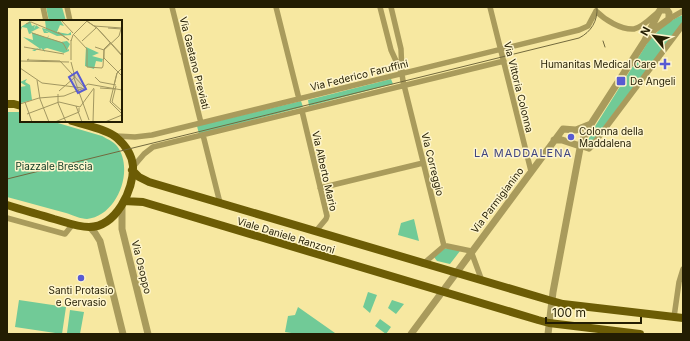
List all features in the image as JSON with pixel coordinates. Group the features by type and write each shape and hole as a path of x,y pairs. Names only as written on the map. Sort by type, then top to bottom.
{"main road":[{"path":"7,205 73,224 90,227 98,225 116,213 123,203 130,186 133,169 129,153 116,136 94,125 78,122"},
{"name":"Viale Daniele Ranzoni","path":"133,169 139,177 145,180 423,264 563,304 679,317"},
{"name":"Viale Daniele Ranzoni","path":"123,203 144,202 549,323 640,334"}],"street":[{"path":"43,7 46,20"},
{"path":"67,7 70,20"},
{"name":"Via Gaetano Previati","path":"172,7 201,123"},
{"path":"276,7 299,99"},
{"path":"380,7 391,50 402,74"},
{"path":"391,7 401,49 402,74"},
{"name":"Via Vittoria Colonna","path":"490,7 531,171"},
{"path":"548,334 552,301 580,146 591,124 644,42 654,30 683,10 678,7"},
{"path":"660,8 667,10 669,13 669,19"},
{"path":"596,9 601,15 614,23 625,28 634,29 643,25 660,8"},
{"path":"644,42 660,8"},
{"name":"Via Federico Faruffini","path":"116,136 142,137 583,29 591,22 596,9"},
{"path":"554,140 562,140 589,148 592,146 683,25"},
{"path":"391,50 396,52 401,49"},
{"name":"Via Federico Faruffini","path":"133,169 150,149 504,61"},
{"name":"Via Correggio","path":"402,74 444,246"},
{"name":"Via Alberto Mario","path":"302,111 327,216 316,231"},
{"name":"Via Parmigianino","path":"410,334 563,129 576,130 591,124"},
{"path":"203,135 220,203"},
{"path":"320,188 423,163"},
{"name":"Via Osoppo","path":"123,203 122,229 148,334"},
{"path":"7,218 65,234 73,224"},
{"path":"90,227 100,242 123,334"},
{"path":"423,264 444,246 471,251 482,281"},
{"path":"679,317 679,282 683,269"}],"green space":[{"path":"46,7 62,7 66,20 49,20"},
{"path":"683,15 683,22 592,142 587,142 594,128 648,42 664,26"},
{"path":"391,79 393,84 309,106 308,100"},
{"path":"301,101 303,107 199,134 197,126"},
{"name":"Piazzale Brescia","path":"7,112 20,112 20,122 54,122 102,136 112,141 117,146 122,156 124,167 120,190 107,210 98,216 87,219 79,218 7,197"},
{"path":"414,219 419,241 398,235 401,223"},
{"path":"449,248 460,251 450,264 437,261 434,257 444,249"},
{"path":"368,292 377,295 370,313 363,307"},
{"path":"19,300 66,307 62,334 15,327"},
{"path":"392,300 404,304 396,314 388,308"},
{"path":"298,307 335,334 298,334 285,332 288,316 295,315"},
{"path":"70,310 84,312 80,334 67,333"},
{"path":"380,319 391,327 386,334 375,326"}],"tram line":[{"path":"7,179 579,38 587,33 593,26 597,7"},
{"path":"603,41 605,47"}],"place":[{"name":"Humanitas Medical Care","path":"665,64"},
{"name":"De Angeli","path":"621,81"},
{"name":"Colonna della Maddalena","path":"571,137"},
{"name":"Santi Protasio e Gervasio","path":"81,278"}],"district":[{"name":"LA MADDALENA","path":"523,153"}]}
